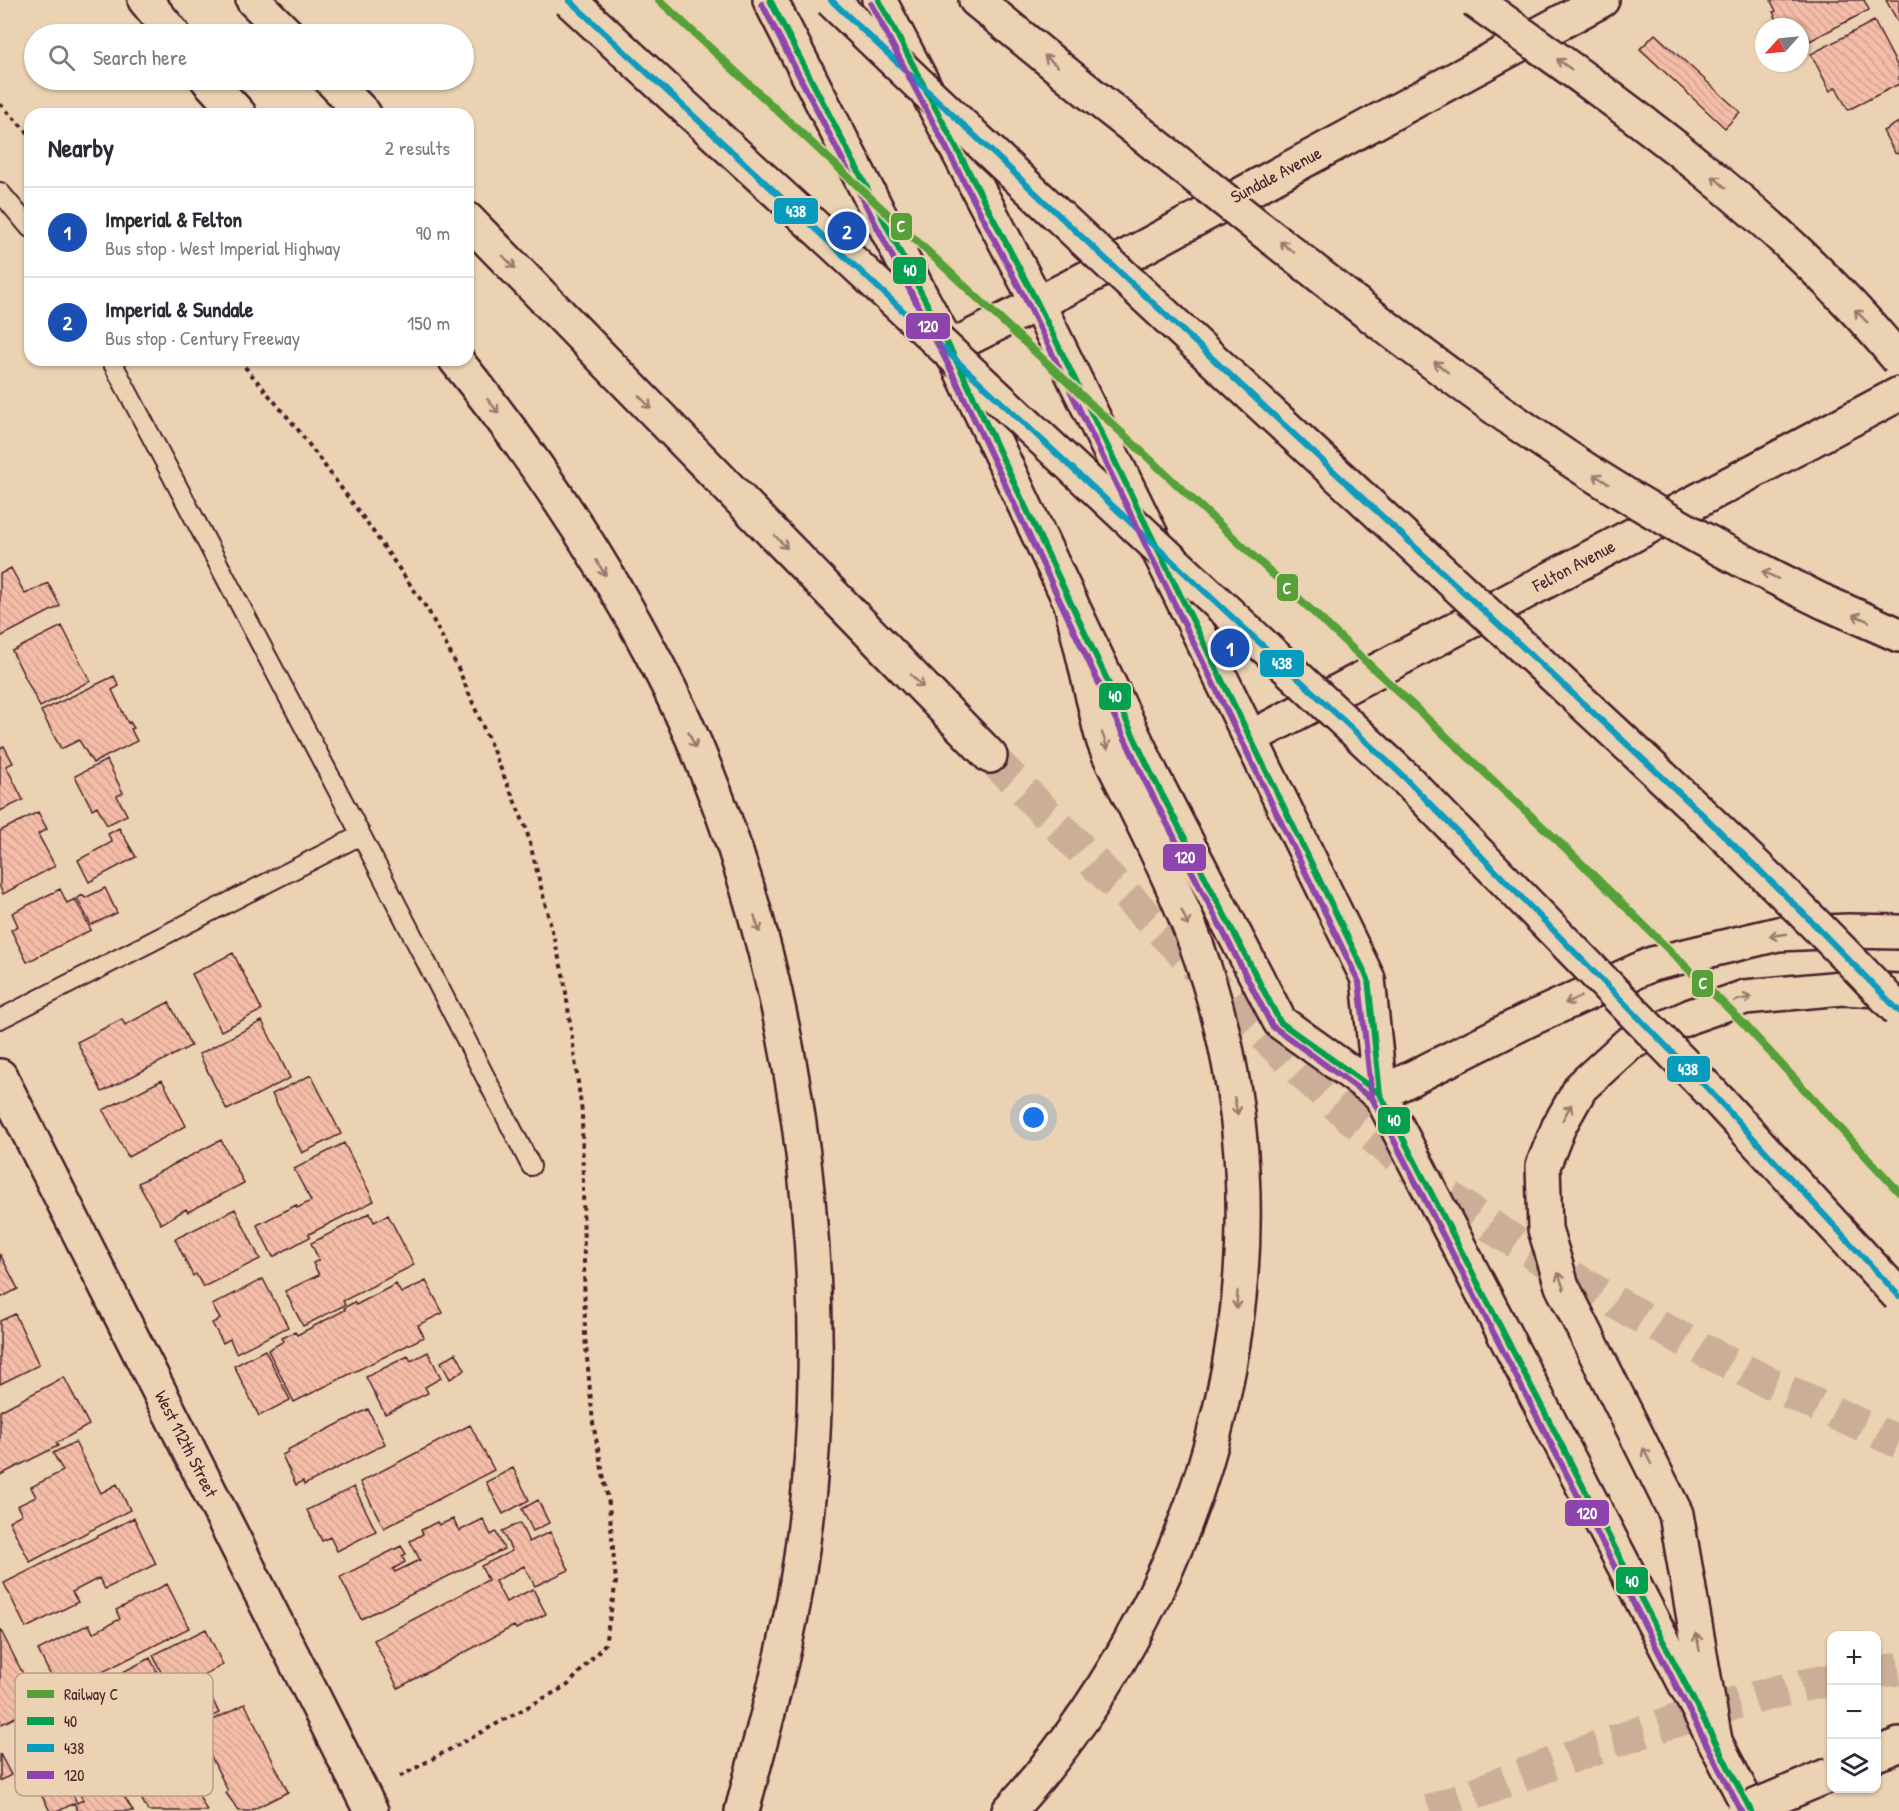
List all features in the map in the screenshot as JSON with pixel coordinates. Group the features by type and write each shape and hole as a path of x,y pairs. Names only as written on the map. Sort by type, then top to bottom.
{"main road":[{"path":"146,0 165,24"},
{"path":"253,0 277,24"},
{"path":"568,0 839,249 1403,776 1709,1090 1899,1296"},
{"path":"770,0 949,348 1152,775 1280,1022 1380,1095"},
{"path":"831,0 1006,168 1565,686 1772,883 1899,1011"},
{"path":"879,0 1038,304 1368,979 1380,1095 1750,1811"},
{"path":"976,0 1096,98 1470,390 1567,457 1672,523 1760,570 1899,635"},
{"path":"1474,0 1630,111 1719,182 1799,253 1872,328 1899,360"},
{"name":"Sundale Avenue","path":"949,348 1038,304 1602,0"},
{"path":"217,90 234,108"},
{"path":"341,90 358,108"},
{"path":"474,226 990,756"},
{"path":"461,366 510,427 554,491 657,664 699,754 737,860 767,958 793,1082 815,1291 816,1395 807,1496 794,1600 742,1811"},
{"name":"Felton Avenue","path":"1250,738 1899,394"},
{"path":"1009,1811 1065,1743 1101,1692 1133,1640 1165,1576 1202,1478 1226,1386 1236,1315 1242,1236 1242,1136 1221,1026 1197,944 1153,842 1104,741 1071,603"},
{"path":"1380,1095 1528,1020 1652,964 1778,934 1848,931 1899,932"},
{"path":"1715,1741 1676,1514 1562,1286 1545,1229 1543,1166 1559,1126 1581,1087 1628,1044 1691,1016 1745,998 1842,988 1899,991"},
{"name":"West 112th Street","path":"0,1076 371,1811"},
{"path":"1881,1753 1899,1745"},
{"path":"1744,1811 1827,1776"}],"lane":[{"path":"0,192 24,221"},
{"path":"114,366 531,1166"},
{"path":"0,1019 361,836"}],"path":[{"path":"0,104 24,129"}],"building":[{"path":"1864,0 1869,10 1809,41 1809,18 1776,18 1773,12 1776,11 1771,1"},
{"path":"1886,0 1899,0 1899,24"},
{"path":"1874,21 1899,69 1899,84 1848,110 1836,87 1830,91 1811,54"},
{"path":"1655,34 1740,112 1725,128 1640,49"},
{"path":"1899,122 1899,154 1895,153 1883,131"},
{"path":"11,568 25,594 48,583 60,606 0,637 0,574"},
{"path":"62,626 90,681 40,707 12,651"},
{"path":"114,676 119,686 112,690 128,723 130,722 134,728 131,729 137,741 93,763 79,740 61,749 41,711"},
{"path":"4,746 13,763 6,766 23,800 0,811 0,748"},
{"path":"107,760 123,793 117,796 127,815 107,825 97,806 92,809 75,776"},
{"path":"38,812 47,829 38,834 55,866 3,894 0,887 0,831"},
{"path":"119,828 136,857 89,882 78,860 112,842 108,834"},
{"path":"105,888 117,913 91,925 77,898 83,895 85,898"},
{"path":"60,889 67,903 75,899 91,930 27,962 11,930 18,926 12,913"},
{"path":"233,953 262,1010 221,1031 192,974"},
{"path":"169,1002 191,1046 102,1092 77,1042 122,1019 125,1025"},
{"path":"262,1021 290,1078 227,1110 199,1054"},
{"path":"311,1075 341,1134 302,1153 272,1094"},
{"path":"162,1080 186,1126 128,1157 103,1110"},
{"path":"221,1140 244,1183 188,1212 186,1209 161,1224 138,1183"},
{"path":"344,1143 374,1201 309,1234 310,1237 273,1257 257,1225 296,1205 297,1208 311,1201 294,1169"},
{"path":"235,1209 260,1259 203,1287 196,1274 193,1276 175,1239"},
{"path":"370,1213 374,1222 388,1215 414,1265 343,1301 345,1305 303,1326 285,1291 319,1275 313,1263 319,1260 311,1243"},
{"path":"0,1254 18,1289 0,1298"},
{"path":"263,1279 288,1327 236,1353 230,1339 223,1343 212,1323 220,1319 212,1305"},
{"path":"426,1281 443,1313 418,1325 424,1337 294,1402 268,1350 284,1341 282,1338 295,1332 297,1335 345,1310 344,1308 354,1302 356,1305 396,1284 401,1293"},
{"path":"15,1314 39,1365 0,1384 0,1321"},
{"path":"265,1350 290,1400 259,1416 234,1366"},
{"path":"428,1352 441,1378 425,1387 428,1393 385,1414 366,1377 408,1356 411,1361"},
{"path":"456,1353 465,1370 450,1379 441,1362"},
{"path":"64,1377 89,1425 56,1443 58,1446 0,1475 0,1411"},
{"path":"368,1409 385,1444 304,1485 303,1481 296,1485 282,1455 288,1452 287,1450"},
{"path":"470,1425 494,1470 384,1528 360,1482"},
{"path":"75,1442 101,1493 117,1484 130,1510 30,1562 9,1521 22,1514 17,1506 36,1497 31,1487 63,1471 53,1453"},
{"path":"513,1468 529,1500 503,1514 486,1482"},
{"path":"354,1487 376,1531 337,1551 330,1537 322,1541 307,1510"},
{"path":"538,1500 549,1523 533,1531 522,1509"},
{"path":"134,1518 156,1564 105,1589 99,1578 72,1592 78,1602 26,1628 4,1583"},
{"path":"453,1519 459,1531 483,1519 491,1535 496,1532 504,1549 361,1619 340,1577 401,1546 406,1554 402,1556 405,1562 393,1569 395,1572 420,1560 410,1541 423,1534 421,1530 437,1522 439,1525"},
{"path":"520,1523 529,1542 550,1532 569,1570 535,1586 524,1566 495,1581 506,1602 533,1589 546,1614 516,1629 514,1626 398,1688 374,1640 488,1580 481,1566 512,1551 502,1531"},
{"path":"167,1584 189,1628 100,1673 50,1673 38,1650 89,1624 93,1633 120,1619 116,1610"},
{"path":"0,1629 23,1673 15,1673 15,1717 0,1725"},
{"path":"206,1629 223,1665 207,1673 162,1673 153,1655"},
{"path":"150,1658 158,1673 121,1673"},
{"path":"213,1701 219,1713 213,1716"},
{"path":"245,1704 288,1792 250,1811 239,1811 226,1793 228,1791 213,1761 213,1720"},
{"path":"0,1754 11,1775 0,1781"},
{"path":"42,1796 74,1796 77,1803 83,1800 81,1796 124,1796 133,1811 78,1811 74,1803 59,1811 50,1811"},
{"path":"140,1796 199,1796 207,1811 148,1811"}],"tunnel":[{"path":"990,756 1291,1062 1357,1122 1426,1179 1513,1241 1620,1305 1786,1391 1899,1442"},
{"path":"1881,1671 1899,1669"},
{"path":"1430,1811 1647,1730 1721,1707 1827,1681"}],"rail line":[{"name":"C","path":"659,0 1575,857 1744,1024 1899,1192"}],"transit line":[{"name":"438","path":"569,0 1403,776 1709,1090 1899,1296"},
{"name":"40","path":"770,0 959,366 1152,775 1280,1022 1380,1094 1751,1811"},
{"name":"438","path":"831,0 1703,815 1899,1011"},
{"name":"40","path":"879,0 1038,304 1368,979 1380,1094 1395,1123"},
{"name":"120","path":"762,4 951,370 1144,779 1272,1026 1375,1101"},
{"name":"120","path":"871,4 1030,308 1359,982 1372,1098 1741,1811"}],"place":[{"name":"Imperial & Sundale","path":"847,231"},
{"name":"Imperial & Felton","path":"1230,648"}]}
